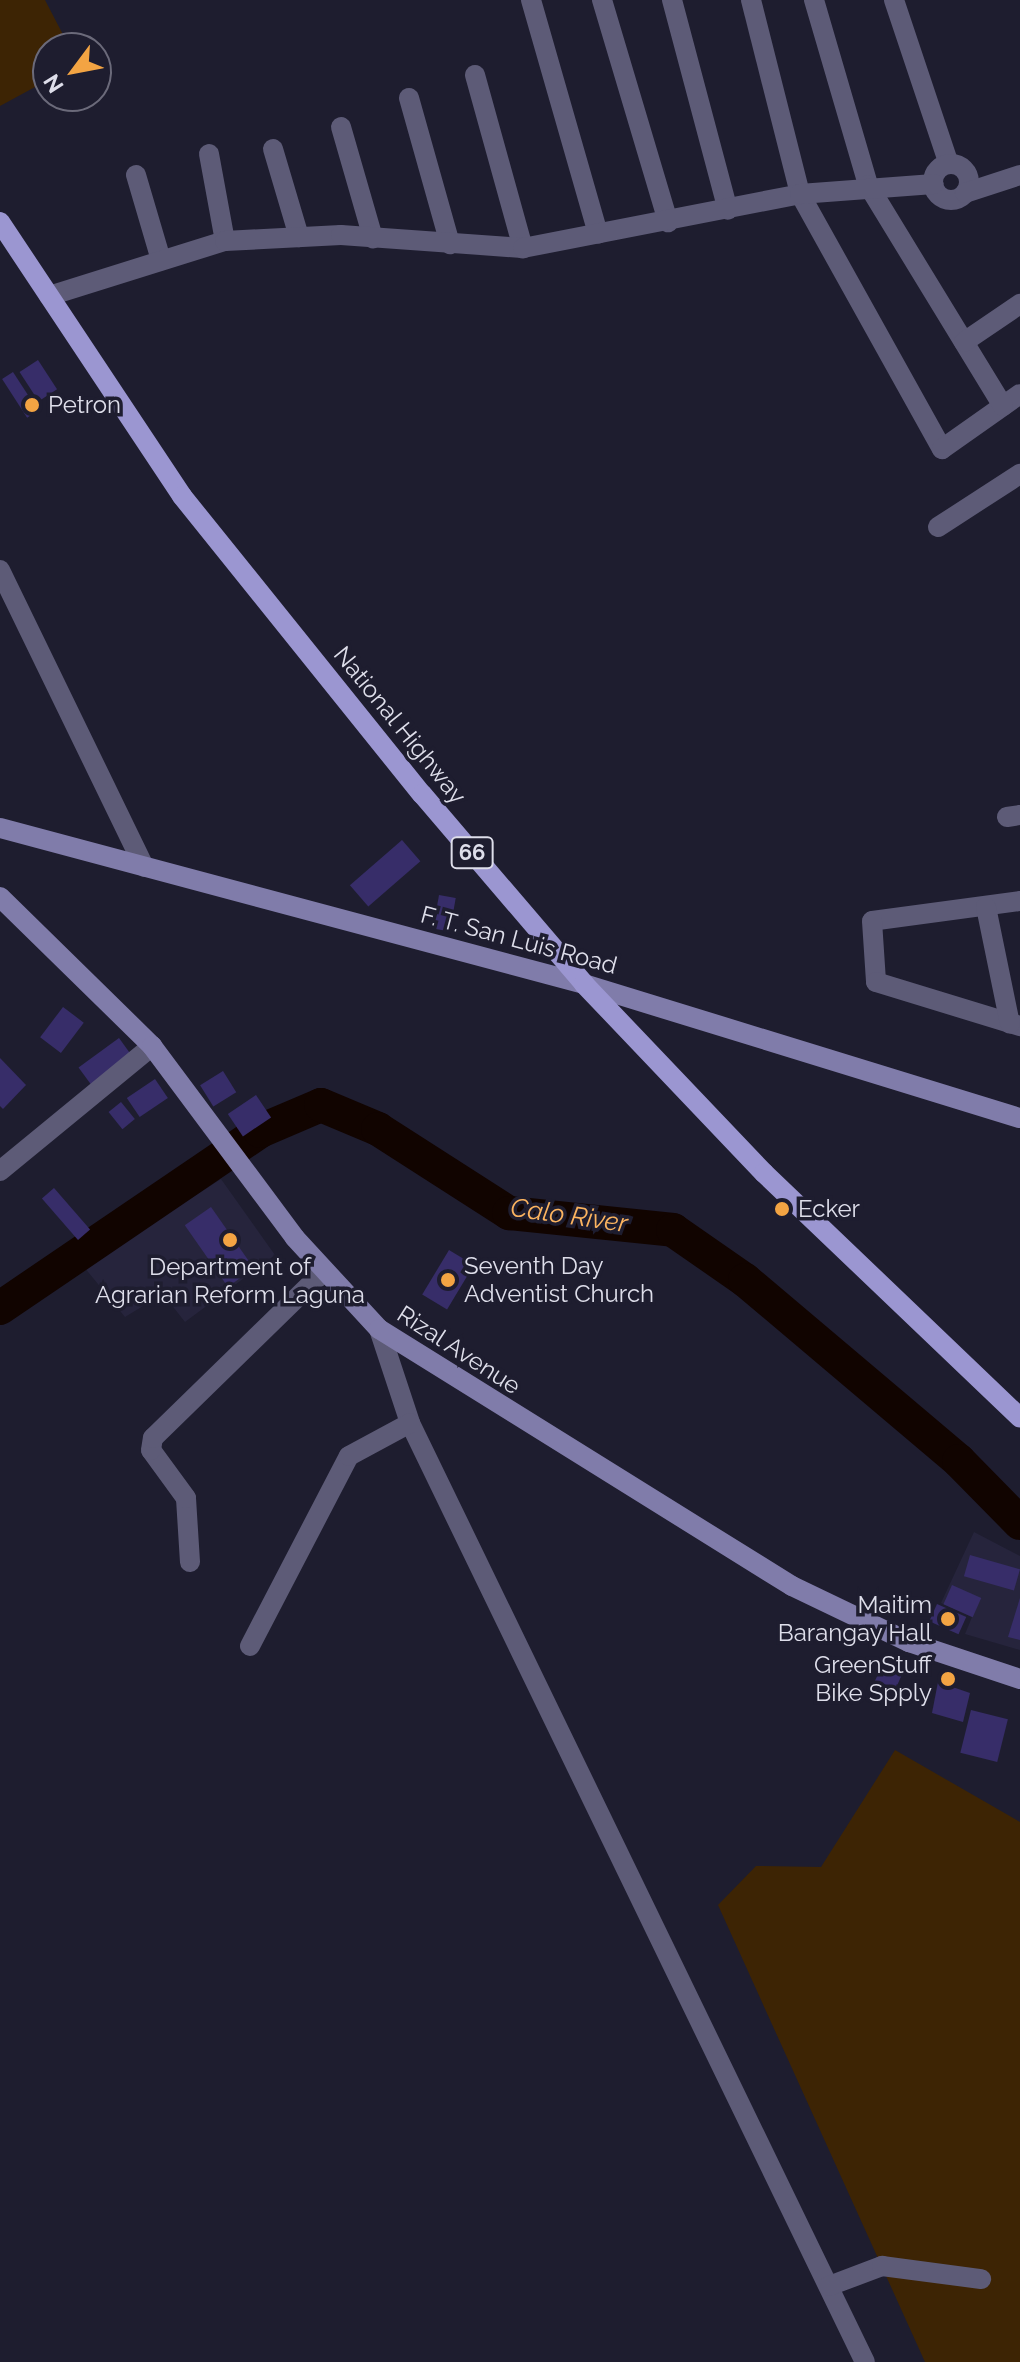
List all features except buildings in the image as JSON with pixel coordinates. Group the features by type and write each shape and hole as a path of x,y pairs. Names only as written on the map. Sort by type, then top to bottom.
{"main road":[{"name":"National Highway","path":"0,222 182,496 584,984 764,1173 1020,1418"},
{"name":"F. T. San Luis Road","path":"0,828 584,984 1020,1118"},
{"name":"Rizal Avenue","path":"0,897 152,1046 323,1272 379,1329 792,1586 909,1642 1020,1679"}],"street":[{"path":"532,0 598,234"},
{"path":"602,0 668,222"},
{"path":"672,0 728,210"},
{"path":"751,0 800,194 942,449 1011,400 964,342 868,185 814,0"},
{"path":"894,0 949,164 967,173 965,193"},
{"path":"475,75 523,248"},
{"path":"409,98 450,244"},
{"path":"341,127 373,238"},
{"path":"273,149 299,237"},
{"path":"209,154 225,241"},
{"path":"934,184 949,164"},
{"path":"136,175 161,260"},
{"path":"49,296 225,241 299,237 373,238 523,248 800,194 868,185 934,184 947,199 1020,175"},
{"path":"964,342 1020,304"},
{"path":"938,527 1020,475"},
{"path":"0,570 144,867"},
{"path":"1015,1025 876,982 872,921 1020,901"},
{"path":"986,907 1015,1025"},
{"path":"0,1171 152,1046"},
{"path":"190,1562 186,1498 151,1450 153,1438 323,1272"},
{"path":"379,1329 410,1423 865,2362"},
{"path":"250,1646 344,1463 410,1423"},
{"path":"829,2286 882,2266 981,2279"}],"shaded area":[{"path":"0,0 45,0 62,32 32,32 32,89 0,106"},
{"path":"221,1179 275,1255 185,1322 163,1294 125,1317 84,1267"},
{"path":"974,1532 1020,1556 1020,1650 965,1634 972,1617 941,1603"},
{"path":"895,1750 1020,1822 1020,2362 925,2362 718,1905 756,1866 821,1867"}],"waterway":[{"name":"Calo River","path":"0,1308 260,1131 321,1105 378,1129 509,1213 673,1230 745,1280 959,1461 1020,1523"}],"place":[{"name":"Petron","path":"32,405"},
{"name":"Ecker","path":"782,1209"},
{"name":"Department of Agrarian Reform Laguna","path":"230,1240"},
{"name":"Seventh Day Adventist Church","path":"448,1280"},
{"name":"Maitim Barangay Hall","path":"948,1619"},
{"name":"GreenStuff Bike Spply","path":"948,1679"}]}
